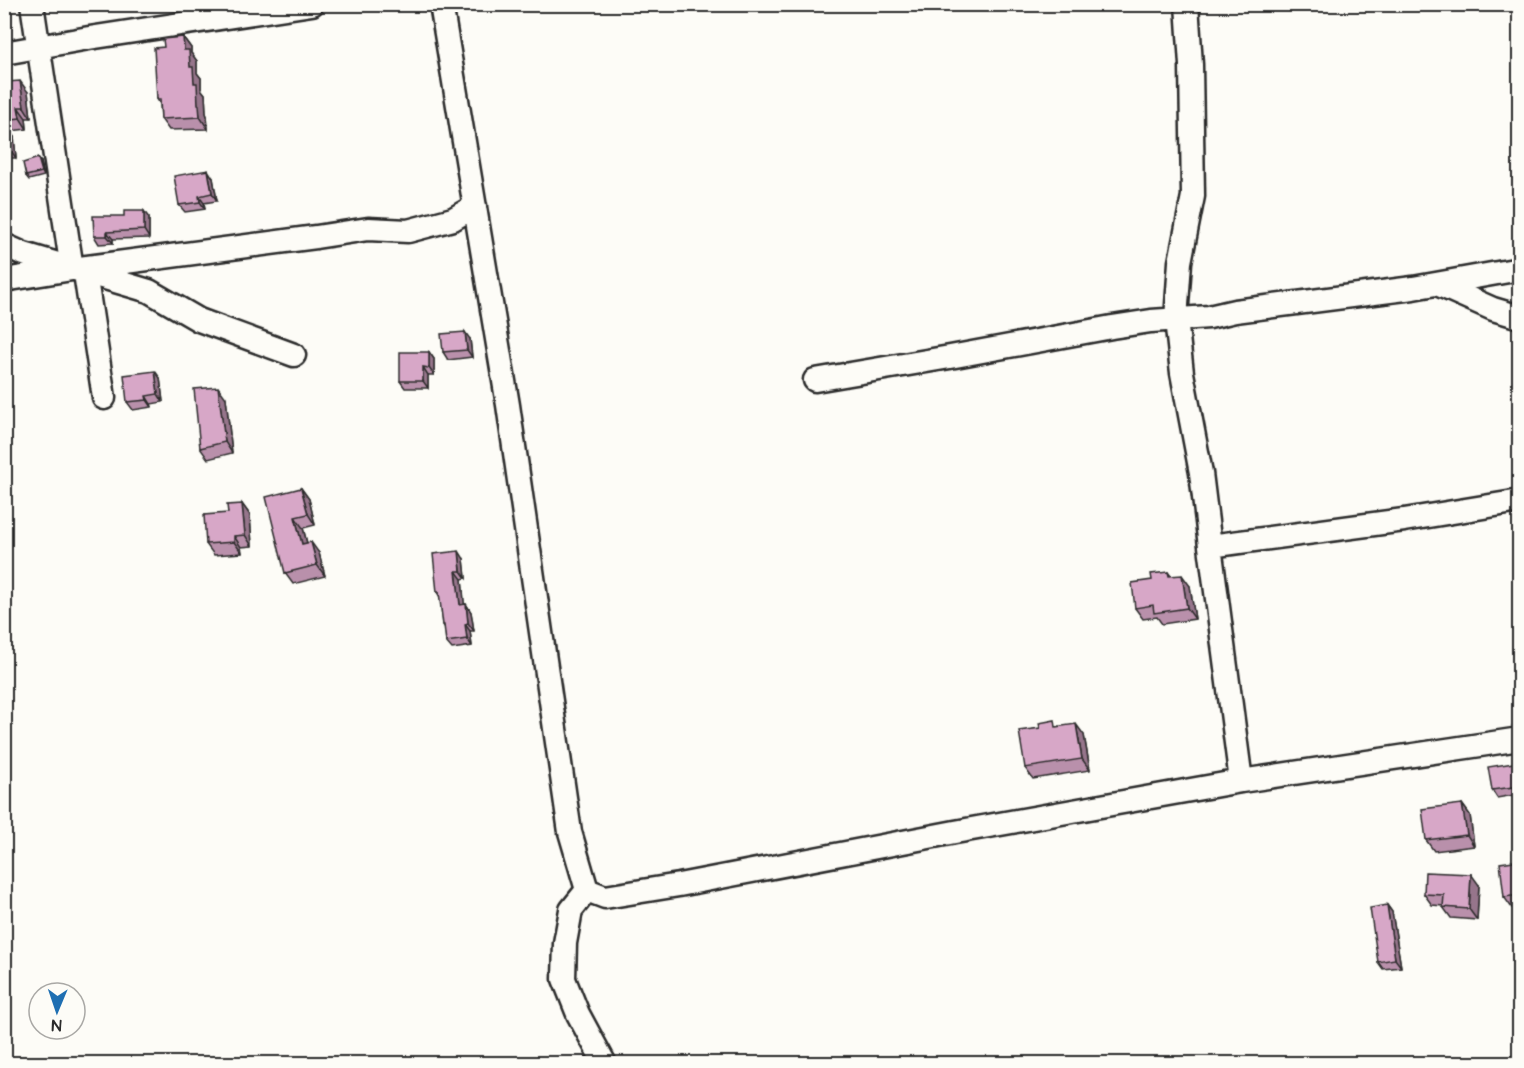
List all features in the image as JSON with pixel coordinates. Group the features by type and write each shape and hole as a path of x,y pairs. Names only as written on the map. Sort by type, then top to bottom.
{"street":[{"path":"32,4 104,398"},
{"path":"4,53 312,4"},
{"path":"441,4 508,405 570,832 587,890"},
{"path":"1187,4 1191,65 1193,196 1180,262 1176,319 1182,373 1201,473 1241,781"},
{"path":"4,280 368,229 408,231 453,219 475,206"},
{"path":"4,245 24,254 149,291 199,320 294,355"},
{"path":"815,380 1101,328 1209,316 1437,284 1520,269"},
{"path":"1437,284 1493,309 1520,317"},
{"path":"1210,546 1404,520 1520,501"},
{"path":"587,890 605,897 1241,781 1520,739"},
{"path":"587,890 571,910 565,943 564,979 578,1014 605,1064"}],"building":[{"path":"183,37 184,50 189,50 194,83 197,83 200,117 161,119 160,99 157,99 154,48 164,47 163,39"},
{"path":"4,78 7,82 20,81 24,107 18,107 20,118 4,120"},
{"path":"4,130 9,130 11,151 4,151"},
{"path":"38,158 42,172 26,176 23,163"},
{"path":"208,170 212,193 199,196 200,202 179,205 174,176"},
{"path":"124,211 144,211 144,230 107,232 107,236 94,236 93,216 124,216"},
{"path":"465,332 467,350 443,352 441,334"},
{"path":"400,352 429,352 429,368 423,367 423,381 400,381"},
{"path":"155,371 158,394 146,396 147,400 127,402 124,375"},
{"path":"218,387 225,442 200,448 194,389"},
{"path":"301,488 308,514 295,517 302,544 311,542 317,565 285,573 266,497"},
{"path":"242,504 245,535 234,536 234,542 206,544 204,515 228,513 227,505"},
{"path":"459,551 461,571 456,571 460,605 466,604 467,639 446,642 433,554"},
{"path":"1168,572 1169,576 1182,575 1187,608 1154,613 1153,605 1135,608 1132,583 1152,580 1151,574"},
{"path":"1055,720 1056,727 1076,724 1082,759 1025,768 1019,731 1040,728 1039,723"},
{"path":"1520,762 1520,786 1492,790 1488,767"},
{"path":"1462,804 1467,835 1426,840 1422,809"},
{"path":"1520,860 1520,895 1504,897 1500,863"},
{"path":"1425,872 1471,874 1469,909 1443,907 1444,895 1424,894"},
{"path":"1387,905 1395,959 1378,962 1370,908"}]}
